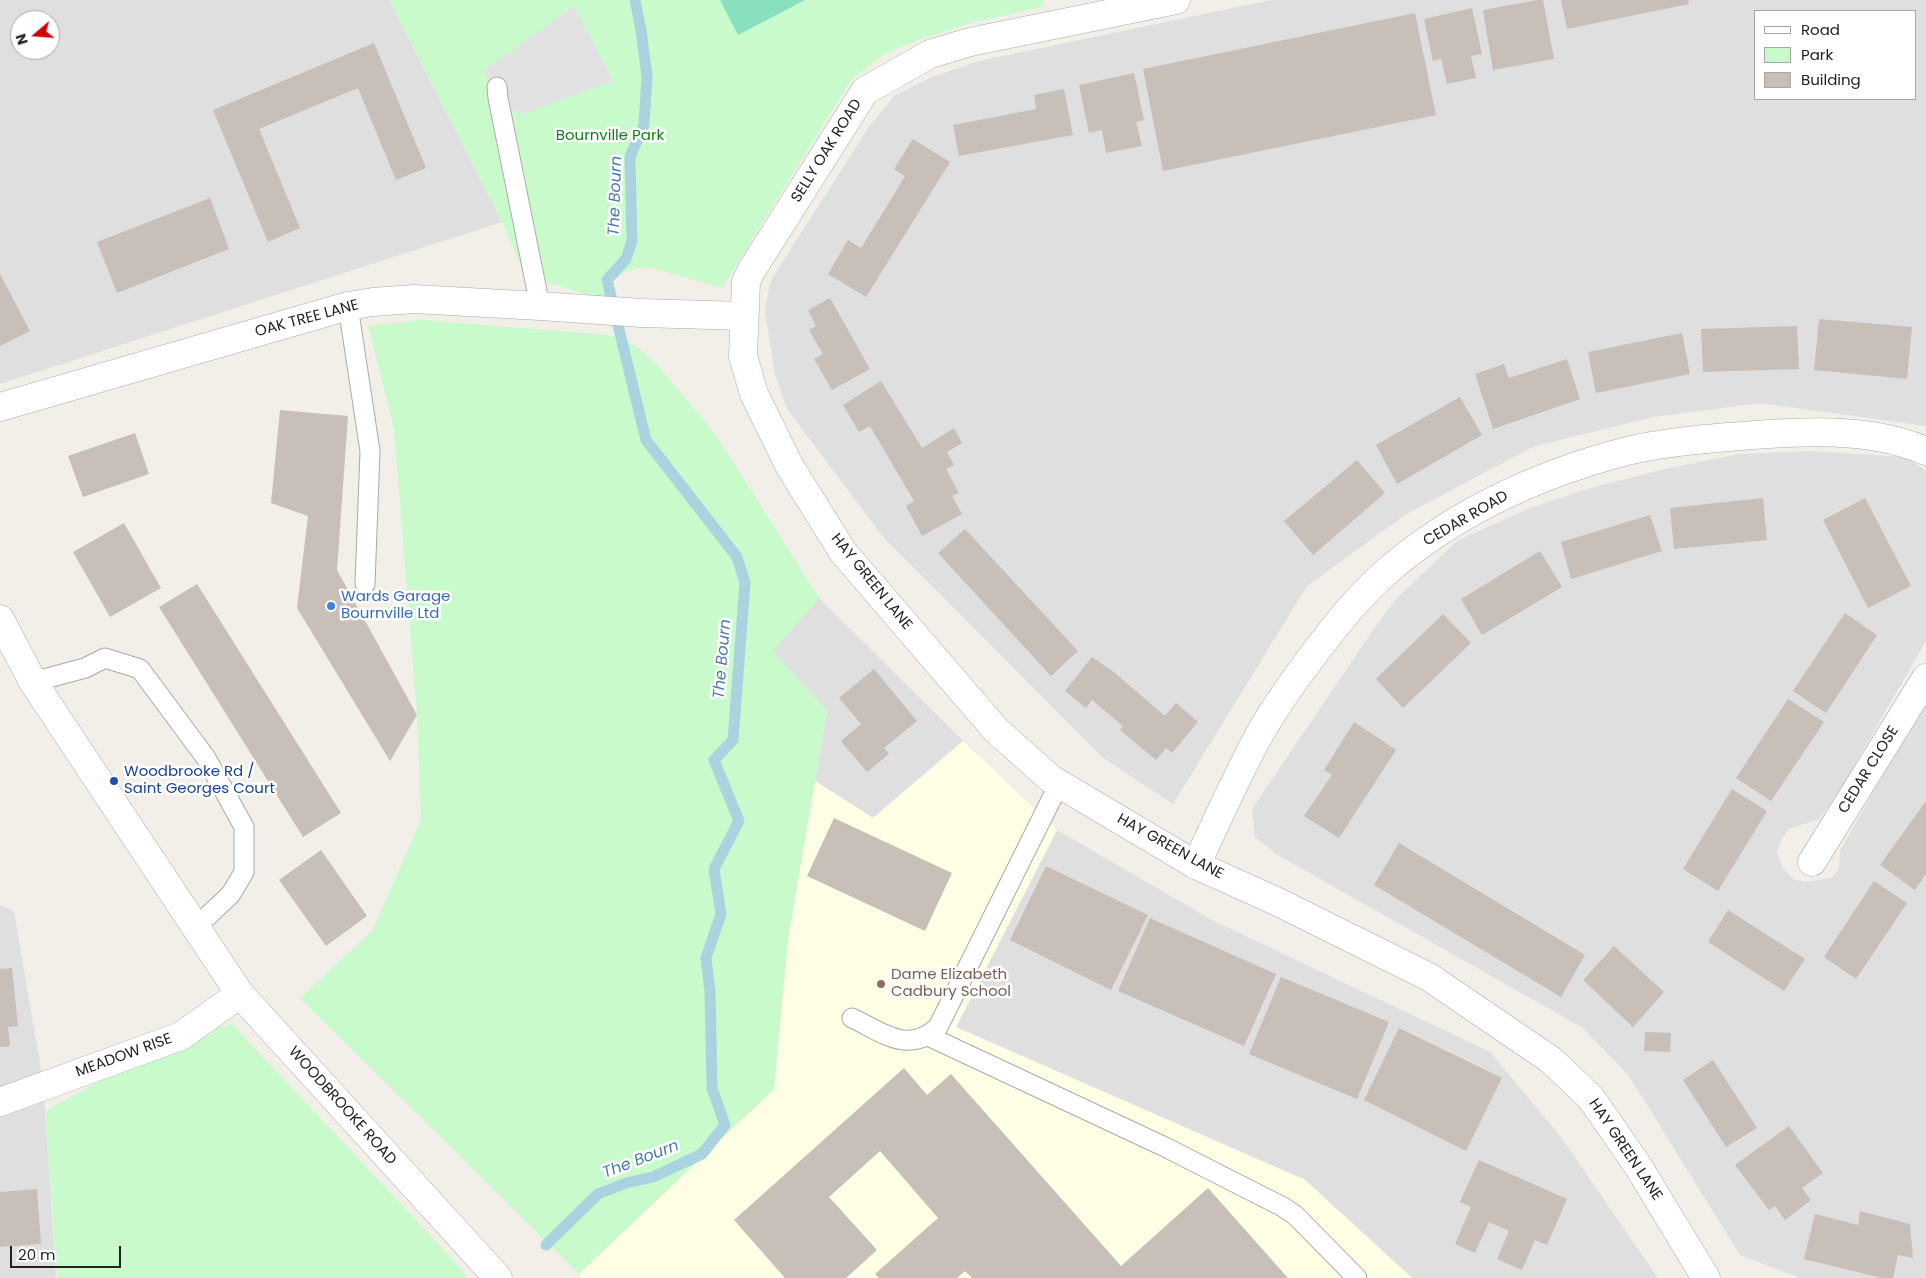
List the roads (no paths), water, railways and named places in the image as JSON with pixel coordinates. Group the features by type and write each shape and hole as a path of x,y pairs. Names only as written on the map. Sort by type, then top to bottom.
{"street":[{"name":"SELLY OAK ROAD","path":"744,316 746,282 751,271 865,91 930,54 970,42 1176,0"},
{"name":"OAK TREE LANE","path":"0,407 348,306 372,302 414,299 624,312 744,316"},
{"name":"HAY GREEN LANE","path":"744,316 743,356 754,394 790,467 843,552 996,730 1059,784 1196,865 1278,902 1429,977 1551,1060 1596,1105 1638,1166 1706,1278"},
{"name":"CEDAR ROAD","path":"1196,865 1258,738 1295,680 1340,619 1384,574 1399,562 1422,544 1484,505 1552,474 1629,451 1695,440 1766,434 1844,433 1907,443 1926,451"},
{"name":"WOODBROOKE ROAD","path":"0,619 33,682 240,994 498,1278"},
{"name":"CEDAR CLOSE","path":"1812,862 1926,678"},
{"name":"MEADOW RISE","path":"0,1102 181,1036 240,994"}],"lane":[{"path":"497,88 540,306"},
{"path":"348,306 370,451 365,584"},
{"path":"33,682 84,668 105,658 140,669 206,758 244,827 244,872 230,894 195,928"},
{"path":"852,1018 900,1040 916,1042 928,1036 938,1027 1059,784"},
{"path":"928,1036 1165,1147 1283,1207 1295,1215 1357,1278"}],"waterway":[{"name":"The Bourn","path":"546,1245 598,1194 626,1183 653,1177 702,1154 725,1125 712,1088 710,991 706,958 721,914 714,869 739,821 714,760 733,740 745,583 737,557 646,440 607,280 626,259 632,241 630,157 644,125 647,76 635,0"}],"place":[{"name":"Wards Garage Bournville Ltd","path":"331,606"},
{"name":"Woodbrooke Rd / Saint Georges Court","path":"114,781"},
{"name":"Dame Elizabeth Cadbury School","path":"881,984"}],"park label":[{"name":"Bournville Park","path":"610,136"}]}
